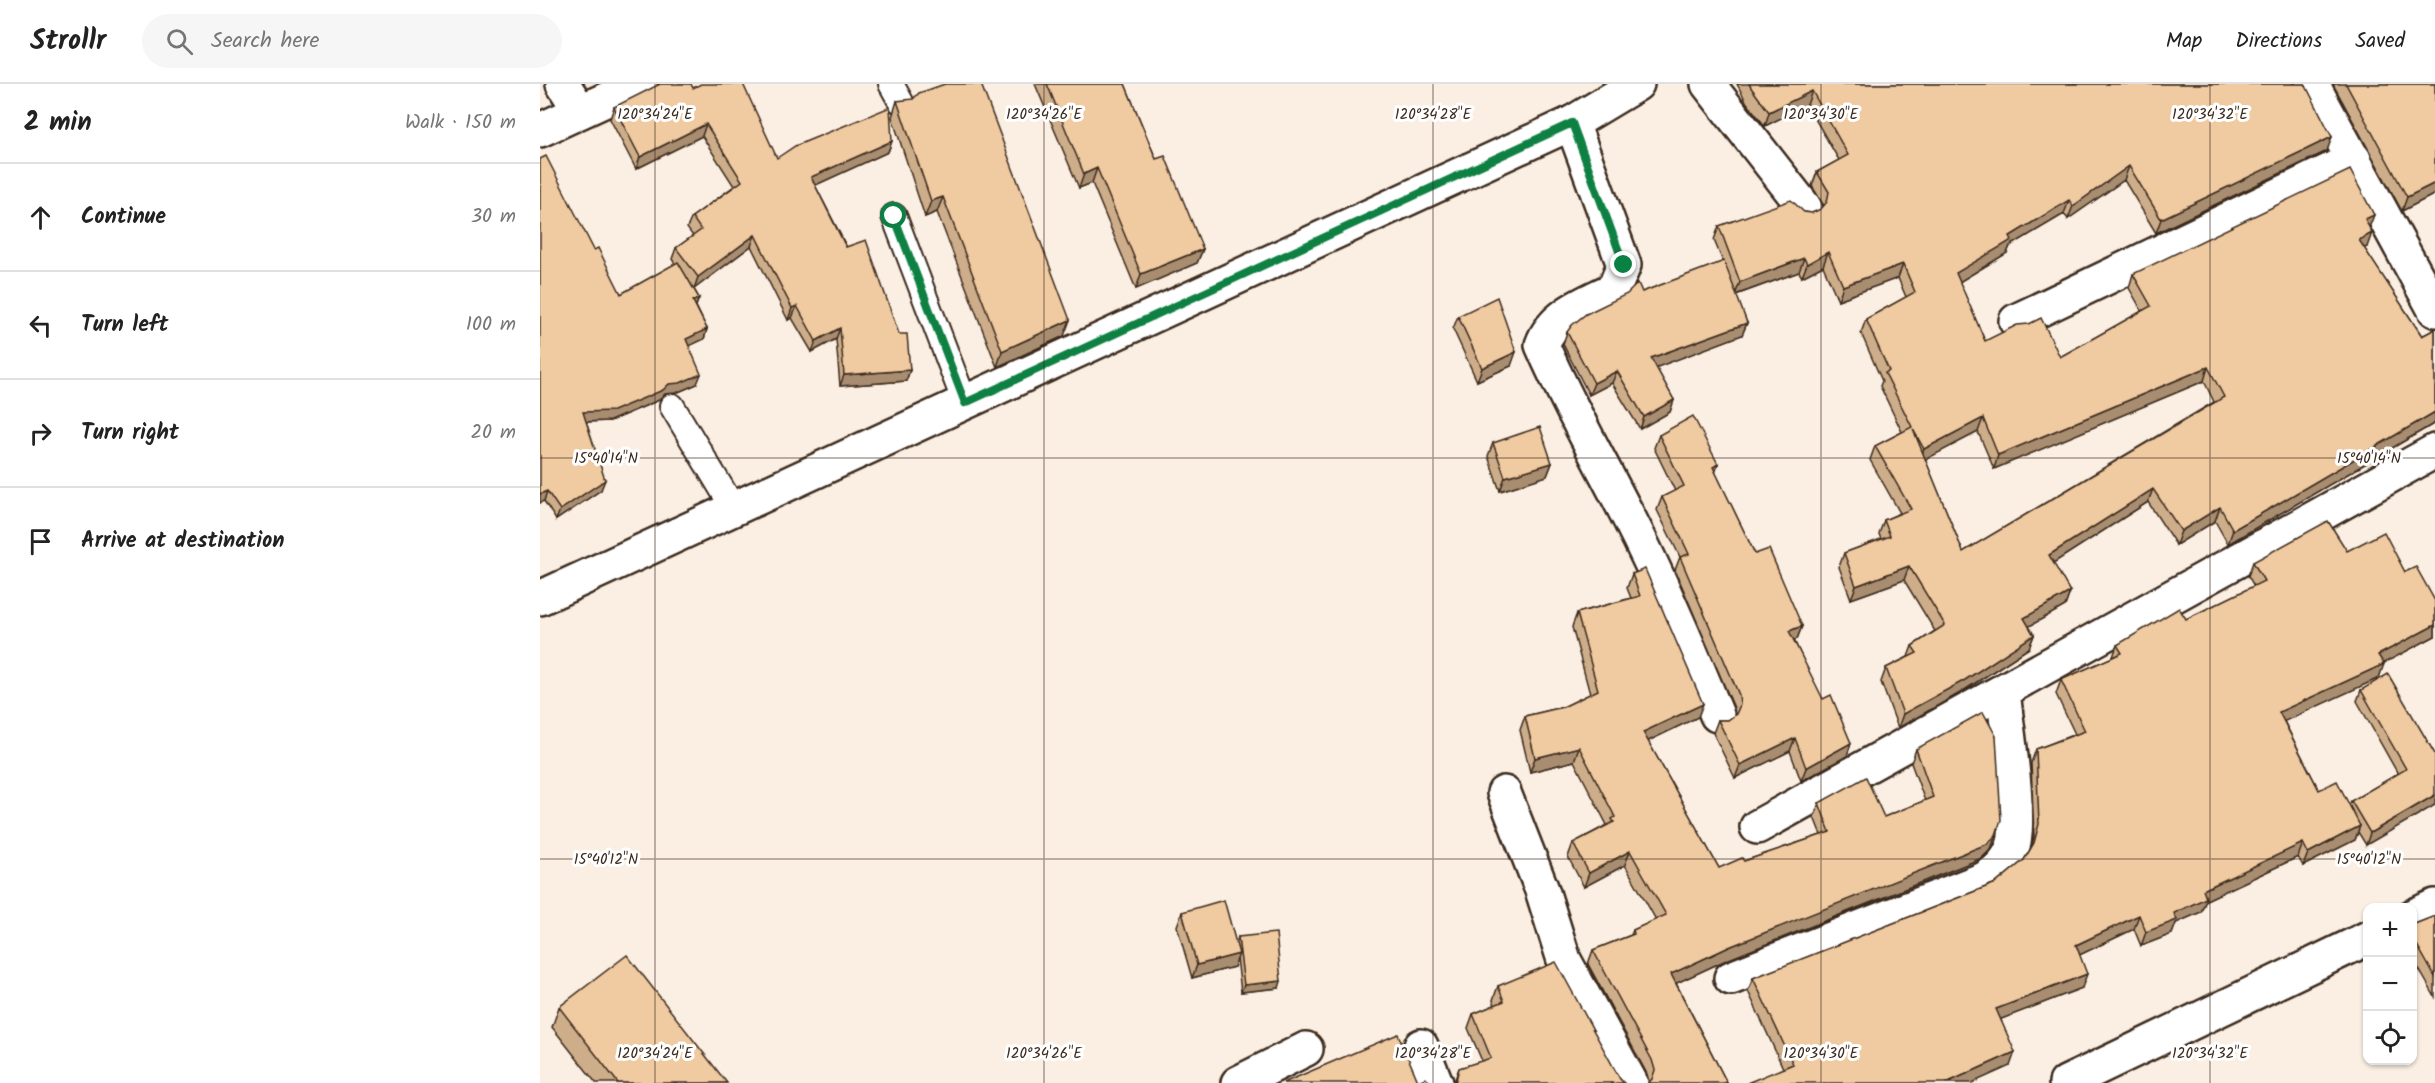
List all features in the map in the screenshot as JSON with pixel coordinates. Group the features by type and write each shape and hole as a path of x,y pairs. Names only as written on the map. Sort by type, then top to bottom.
{"street":[{"path":"563,84 580,111"},
{"path":"540,130 640,84"},
{"path":"540,598 1572,123 1637,84"},
{"path":"1708,84 1805,208"},
{"path":"2312,84 2435,310"},
{"path":"1572,123 1624,265 1614,290 1568,313 1547,329 1542,345 1569,406 1630,520 1677,620 1717,715"},
{"path":"2016,321 2354,159"},
{"path":"1757,827 2435,451"},
{"path":"1731,978 1984,879 2001,868 2013,848 2016,820 2003,691"},
{"path":"1504,793 1542,890 1564,960 1631,1083"},
{"path":"2417,915 2435,906"},
{"path":"2066,1083 2363,940"},
{"path":"1421,1046 1436,1083"},
{"path":"1238,1083 1306,1049"}],"lane":[{"path":"894,216 965,403"},
{"path":"672,406 734,509"}],"building":[{"path":"660,84 691,84 693,88 701,84 743,84 777,158 795,146 890,107 892,141 811,177 846,247 866,240 899,334 907,334 910,370 844,375 840,328 816,341 797,306 792,308 755,235 698,277 676,248 701,230 692,217 742,181 706,124 640,157 614,107"},
{"path":"945,84 981,84 1070,320 1002,351 943,197 931,201 897,101 913,99 919,93"},
{"path":"1047,84 1125,84 1156,159 1165,156 1203,249 1141,274 1097,168 1084,174"},
{"path":"1749,84 2305,84 2332,137 2161,219 2129,166 2073,206 2069,200 2010,236 2012,240 1956,273 1985,341 2017,325 2029,324 2041,318 2060,357 2151,306 2133,274 2350,170 2374,215 2365,219 2372,233 2359,240 2422,336 2435,329 2435,412 2233,530 2220,507 2181,531 2153,489 2049,555 2070,592 2024,618 2034,635 1965,680 1903,714 1886,668 1917,653 1912,646 1945,625 1909,566 1856,586 1844,553 1890,536 1884,520 1911,509 1875,446 1912,427 1885,373 1889,371 1866,319 1915,292 1903,264 1843,286 1828,252 1807,264 1804,258 1740,282 1719,226 1791,200 1804,212 1812,213 1821,209 1827,202 1829,192 1817,172 1848,155 1812,91 1769,112","holes":["2208,367 2224,397 1963,552 1913,429 1924,449 1983,418 1998,455"]},
{"path":"2346,84 2435,84 2435,183 2407,197"},
{"path":"546,156 594,250 598,248 621,294 678,262 699,298 693,301 707,329 686,339 701,374 680,383 669,384 663,390 613,411 583,412 605,480 560,510 547,491 540,494 540,159"},
{"path":"1724,261 1747,323 1651,358 1674,400 1644,417 1617,371 1594,383 1567,332 1572,325 1586,314 1627,294 1638,283 1642,292"},
{"path":"1497,297 1516,352 1482,368 1458,316"},
{"path":"1693,416 1718,464 1713,467 1755,554 1769,549 1802,626 1789,631 1823,699 1831,695 1851,743 1806,768 1795,738 1740,765 1718,720 1728,720 1736,714 1740,705 1739,695 1680,557 1689,554 1662,497 1684,486 1659,435"},
{"path":"1540,427 1552,463 1505,477 1493,443"},
{"path":"2328,521 2347,551 2384,532 2405,572 2416,567 2435,601 2435,625 2378,655 2384,664 2279,712 2319,790 2337,781 2360,826 2308,853 2303,843 2203,890 2206,898 2174,913 2177,920 2146,932 2139,915 2076,945 2087,974 1996,1009 2015,1052 1946,1083 1747,1083 1793,1064 1753,978 1996,883 2024,860 2034,843 2039,824 2036,749 2085,731 2061,680 2122,653 2117,645 2179,608 2186,619 2264,581 2253,562"},
{"path":"1645,569 1703,704 1643,732 1719,868 1742,858 1744,861 1830,832 1819,803 1866,777 1884,817 1933,797 1916,749 1983,712 1996,736 2001,820 1996,835 1987,844 1729,947 1671,974 1727,1083 1648,1083 1655,1070 1652,1060 1593,950 1634,934 1633,930 1666,915 1630,851 1589,873 1573,843 1614,822 1612,819 1615,817 1579,747 1535,758 1525,716 1563,707 1598,690 1577,613 1640,596 1632,574"},
{"path":"2388,674 2435,754 2435,795 2370,833 2351,801 2406,769 2361,690"},
{"path":"1224,900 1239,954 1197,965 1182,912"},
{"path":"2435,916 2435,977 2417,945 2417,923"},
{"path":"1276,933 1281,981 1244,985 1238,937"},
{"path":"627,955 727,1083 618,1083 559,1007"},
{"path":"1556,962 1624,1083 1453,1083 1459,1068 1491,1058 1473,1014 1504,1001 1498,986"},
{"path":"1398,1034 1418,1081 1425,1078 1432,1083 1283,1083"}],"route":[{"path":"894,216 965,403 1572,123 1624,265"}]}
